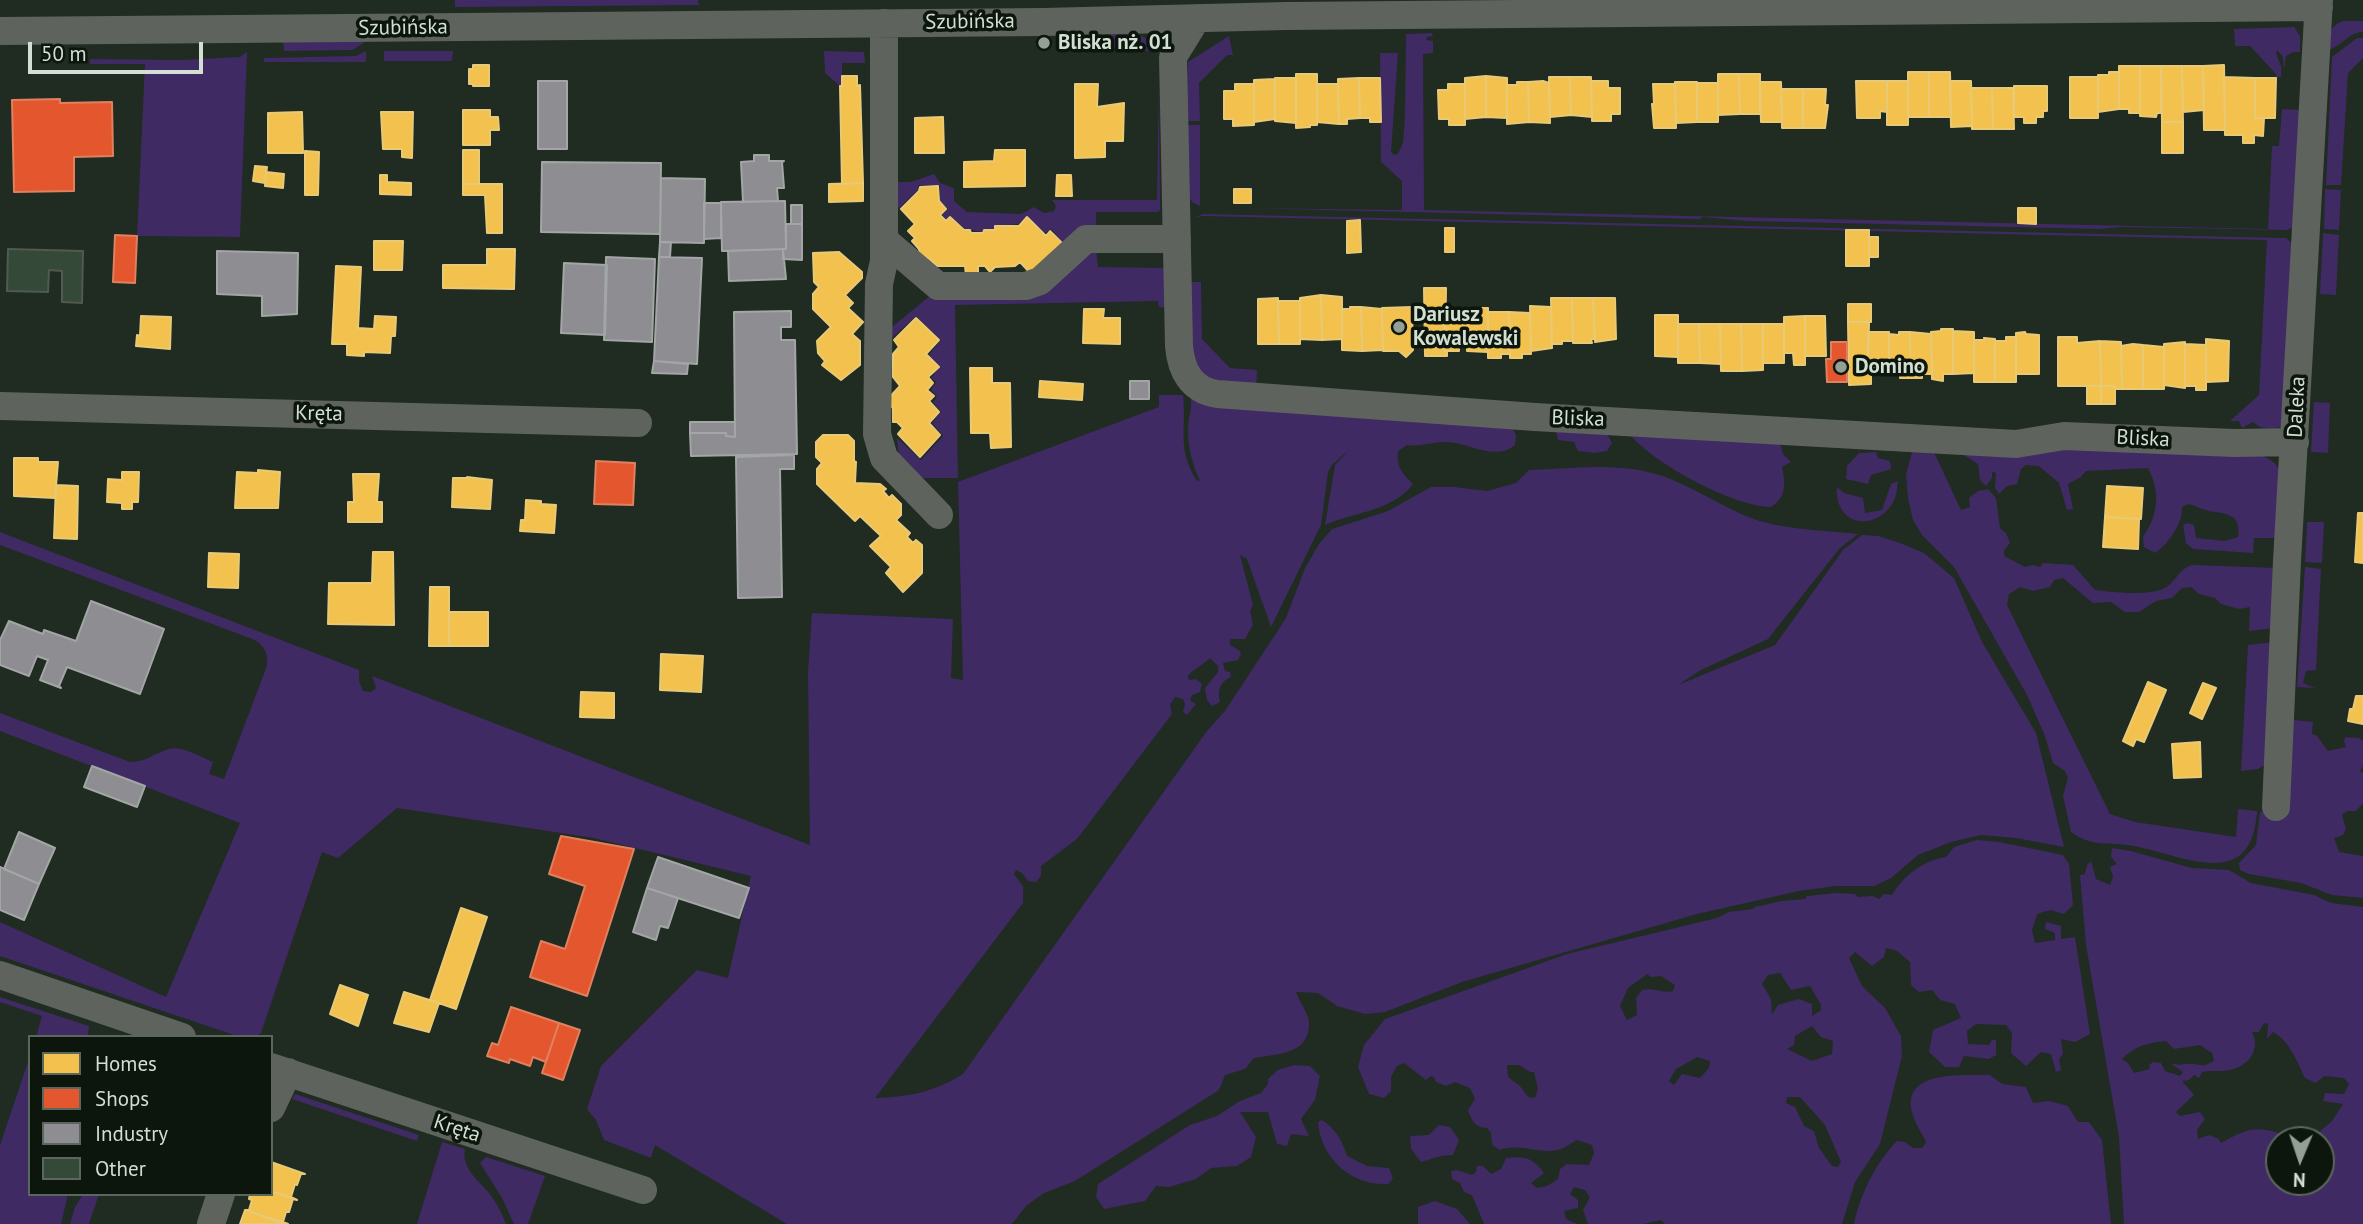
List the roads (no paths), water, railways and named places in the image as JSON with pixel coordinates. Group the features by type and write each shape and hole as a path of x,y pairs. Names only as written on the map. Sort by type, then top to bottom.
{"street":[{"name":"Szubińska","path":"0,31 884,23 2319,4"},
{"name":"Daleka","path":"2276,807 2319,4"},
{"path":"1136,20 1173,57 1197,18"},
{"path":"884,23 884,261 879,284 879,444 884,458 893,470 939,515"},
{"name":"Bliska","path":"1173,57 1180,357 1189,379 1200,389 1210,393 1535,417 2016,444 2064,436 2234,443 2295,442"},
{"path":"884,240 938,286 1026,286 1040,281 1086,239 1177,239"},
{"name":"Kręta","path":"0,406 638,423"},
{"path":"0,975 176,1035"},
{"path":"273,1100 280,1070"},
{"name":"Kręta","path":"280,1070 643,1190"},
{"path":"211,1224 220,1196"}],"place":[{"name":"Bliska nż. 01","path":"1044,43"},
{"name":"Dariusz Kowalewski","path":"1399,327"},
{"name":"Domino","path":"1841,367"}]}
